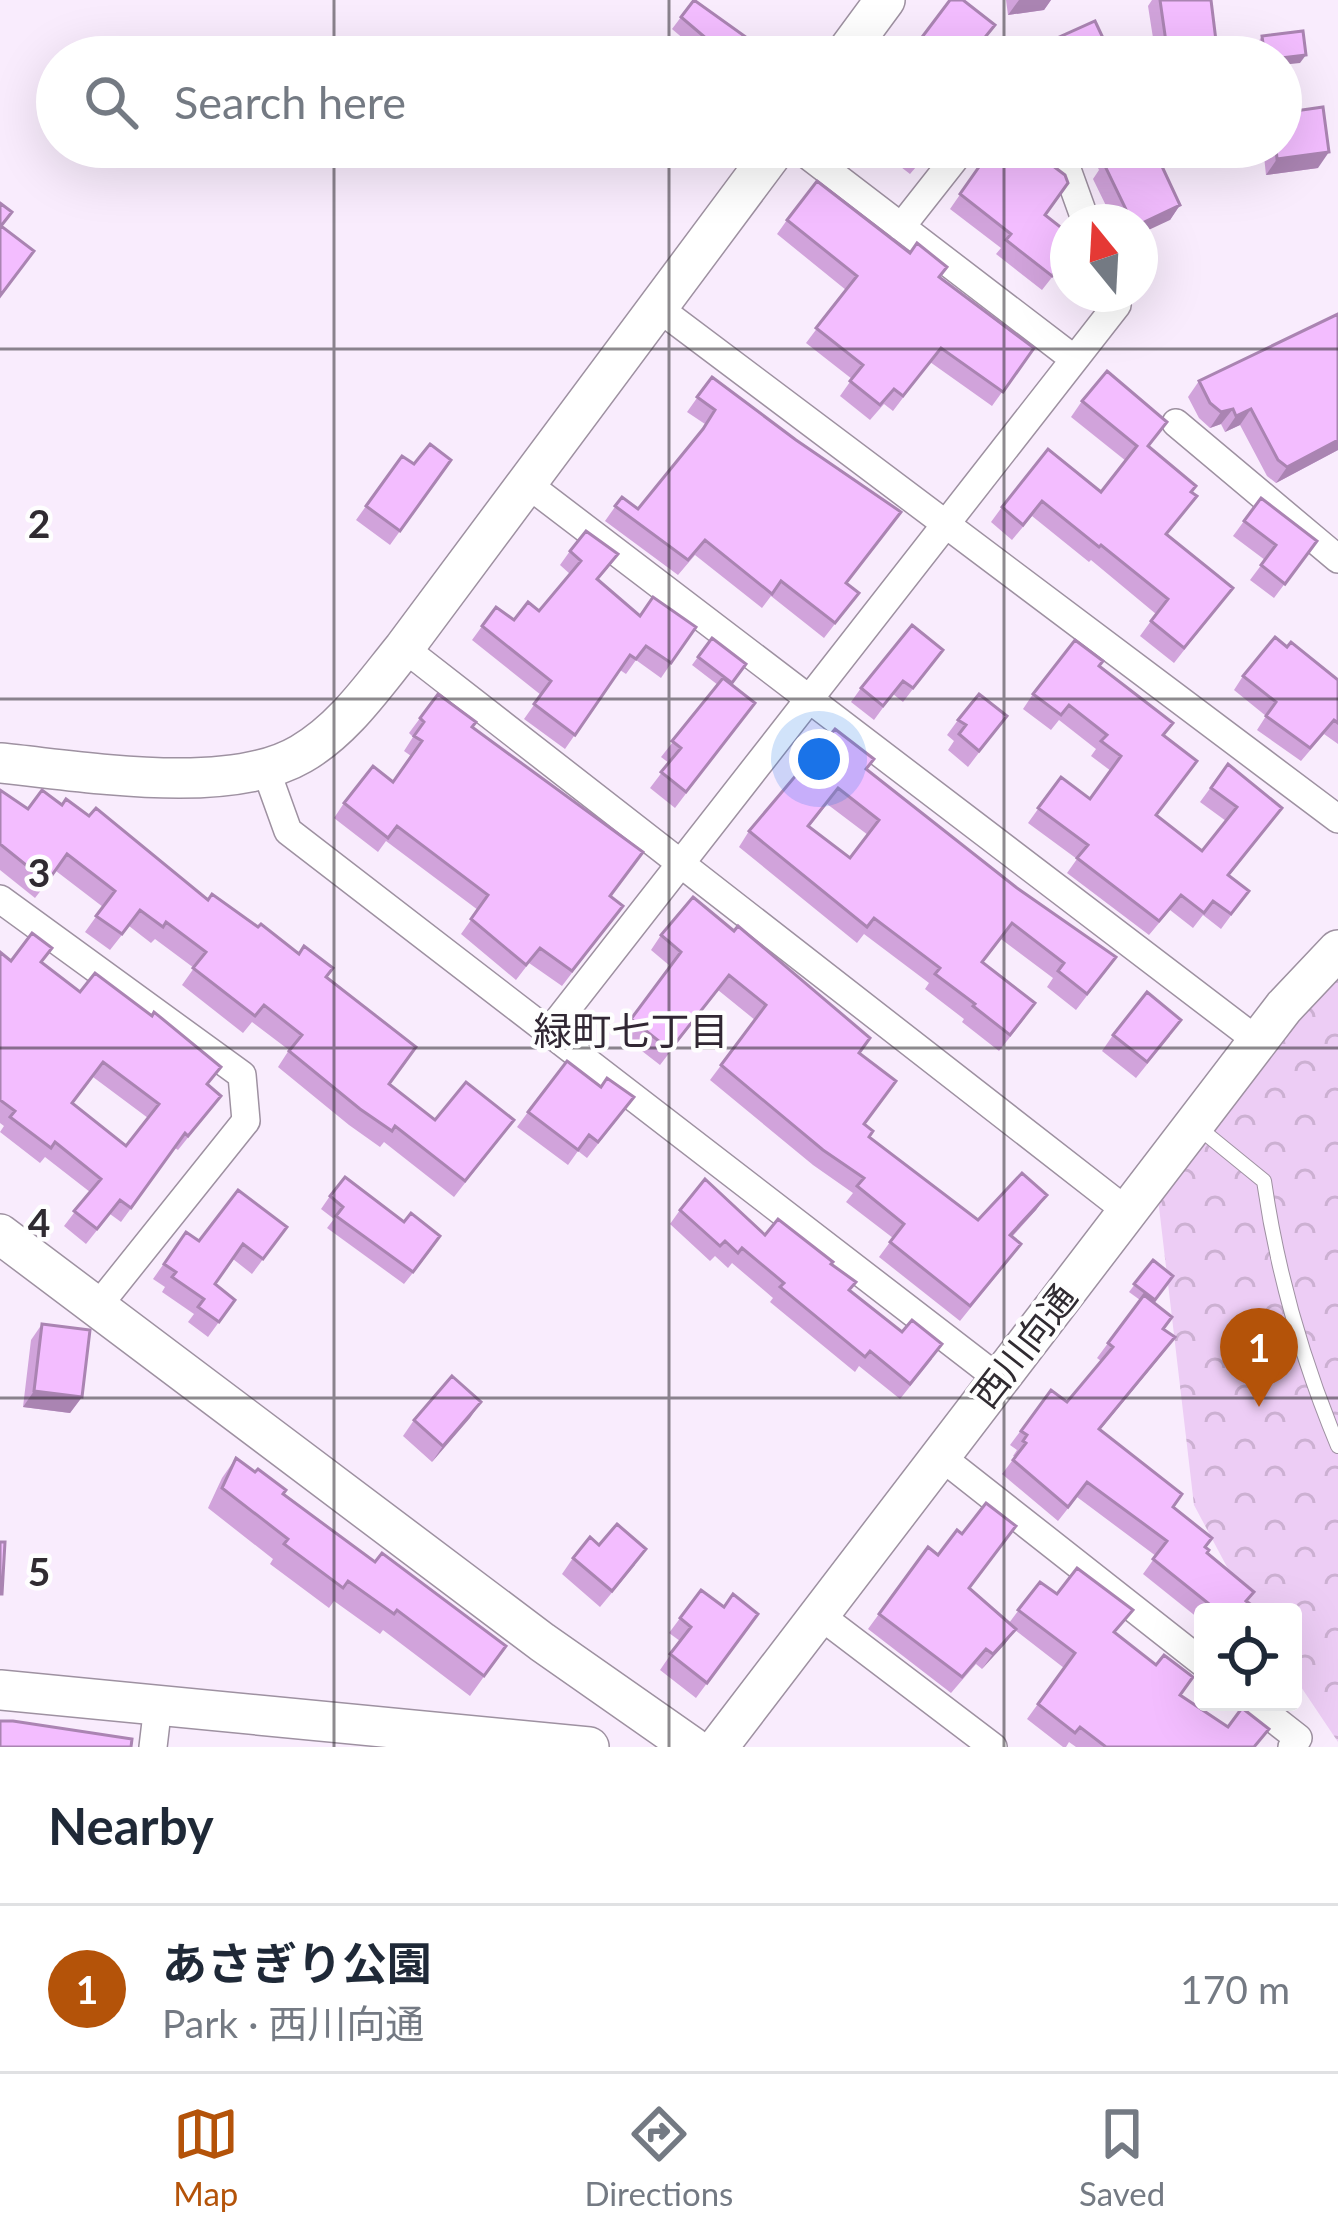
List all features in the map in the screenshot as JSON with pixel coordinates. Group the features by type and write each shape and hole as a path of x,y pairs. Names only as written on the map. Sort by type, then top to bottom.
{"street":[{"path":"858,36 885,0"},
{"path":"0,763 192,776 266,770 302,754 339,725 404,648 761,168"},
{"path":"824,168 1074,359"},
{"path":"901,227 947,168"},
{"path":"1067,168 1080,204"},
{"path":"657,307 1338,819"},
{"path":"549,1032 1111,312"},
{"path":"1176,423 1338,560"},
{"path":"526,483 1258,1042"},
{"path":"404,648 1128,1212"},
{"path":"266,770 289,831 999,1379"},
{"path":"0,899 242,1075 246,1121 97,1307"},
{"name":"西川向通","path":"718,1747 1284,1007 1338,950"},
{"path":"0,1234 542,1642 692,1747"},
{"path":"940,1456 1194,1656"},
{"path":"818,1614 993,1747"},
{"path":"0,1690 589,1747"},
{"path":"153,1747 158,1706"},
{"path":"1264,1711 1298,1738 1292,1747"}],"lane":[{"path":"1195,1125 1264,1181 1269,1222 1313,1386 1338,1446"}],"green space":[{"path":"1338,968 1338,1742 1302,1688 1302,1603 1246,1603 1194,1505 1157,1190"}],"building":[{"path":"694,0 744,36 703,36 681,17"},
{"path":"950,0 963,0 995,25 986,36 923,36"},
{"path":"1160,0 1211,0 1215,36 1165,36"},
{"path":"1095,21 1102,36 1062,36"},
{"path":"1303,31 1306,55 1302,55 1302,36 1262,36"},
{"path":"1323,107 1329,152 1302,156 1302,110"},
{"path":"978,168 1056,168 1065,175 1068,183 1045,215 1050,219 1050,274 1006,240 1011,234 960,194"},
{"path":"1106,168 1163,168 1180,205 1158,215 1158,204 1123,204"},
{"path":"817,181 910,253 917,243 947,267 939,277 1034,348 1003,392 941,348 903,396 894,389 880,405 850,381 863,365 816,328 857,276 787,220"},
{"path":"0,203 12,212 1,226 34,251 0,296"},
{"path":"1338,314 1338,440 1287,467 1278,460 1251,409 1236,416 1233,409 1221,412 1210,403 1199,381"},
{"path":"1107,371 1167,422 1148,446 1196,486 1191,492 1197,496 1166,534 1233,588 1184,648 1151,621 1168,599 1101,545 1042,501 1023,525 1002,507 1048,449 1101,492 1137,446 1082,401"},
{"path":"712,377 901,512 846,583 859,593 835,623 781,581 772,594 705,540 688,560 615,506 622,497 638,509 703,429 715,410 697,397"},
{"path":"430,444 451,460 400,531 366,506 402,456 414,464"},
{"path":"1261,498 1317,541 1285,584 1261,565 1276,545 1244,521"},
{"path":"586,531 618,554 597,579 640,616 653,597 696,627 671,663 646,646 636,659 630,655 575,735 534,704 551,681 482,626 496,607 514,620 528,602 539,611 581,561 570,551"},
{"path":"912,625 943,650 913,688 903,681 883,706 861,688"},
{"path":"1275,637 1287,647 1291,642 1338,680 1338,723 1334,720 1310,748 1266,716 1276,702 1243,676"},
{"path":"712,638 746,664 732,683 698,657"},
{"path":"1075,640 1103,661 1099,666 1173,723 1163,735 1197,761 1156,815 1202,851 1237,807 1211,788 1228,764 1282,808 1228,875 1249,891 1231,914 1213,901 1204,913 1181,895 1159,921 1077,858 1088,845 1038,808 1061,777 1090,799 1121,756 1101,741 1107,735 1069,705 1061,715 1033,694"},
{"path":"723,678 755,703 686,792 661,772 681,748 672,741"},
{"path":"438,694 476,722 472,727 643,852 610,896 623,906 572,971 540,948 526,965 471,919 488,895 397,826 388,838 344,803 373,766 393,782 422,741 414,736 424,722 420,718"},
{"path":"979,694 1007,716 979,751 959,734 966,725 958,720"},
{"path":"835,729 874,759 866,769 1017,888 1116,957 1087,994 1058,971 1064,963 1012,923 982,962 1035,1003 1010,1035 935,974 940,968 874,918 867,927 749,831","holes":["838,788 879,820 850,858 808,826"]},
{"path":"0,790 28,809 42,790 62,805 66,799 89,816 96,808 208,900 212,894 299,954 304,946 333,968 326,977 416,1047 389,1084 435,1120 466,1082 514,1120 465,1181 395,1126 392,1131 360,1109 289,1051 302,1035 264,1005 255,1016 193,968 206,952 166,922 163,927 140,910 122,934 96,916 115,891 67,854 47,882 0,844"},
{"path":"693,897 734,931 738,926 870,1038 859,1053 896,1081 864,1124 873,1131 869,1137 978,1220 1022,1173 1047,1195 1010,1235 1021,1244 970,1306 890,1242 904,1224 857,1186 864,1178 721,1065 766,1005 729,975 670,1050 631,1019 681,952 661,935"},
{"path":"32,933 52,948 41,962 80,992 95,973 152,1016 154,1012 221,1067 207,1084 221,1096 188,1136 185,1133 131,1208 120,1200 97,1229 74,1211 101,1179 55,1142 51,1148 10,1117 15,1111 0,1100 0,952 11,961","holes":["103,1062 159,1104 126,1146 72,1103"]},
{"path":"1147,992 1181,1020 1147,1062 1113,1035"},
{"path":"567,1061 601,1087 607,1078 634,1097 598,1142 589,1135 578,1150 528,1112"},
{"path":"345,1177 404,1222 411,1213 440,1236 413,1272 336,1216 343,1207 330,1196"},
{"path":"705,1179 765,1235 778,1219 856,1282 849,1290 902,1332 912,1320 942,1344 910,1384 870,1351 865,1357 780,1287 784,1283 742,1248 738,1253 725,1241 720,1246 680,1210"},
{"path":"238,1190 287,1227 263,1259 243,1244 215,1284 235,1300 219,1322 198,1307 204,1299 172,1277 176,1272 164,1264 186,1232 199,1241"},
{"path":"1153,1260 1173,1276 1155,1300 1134,1284"},
{"path":"1144,1295 1172,1317 1163,1329 1175,1337 1099,1429 1182,1494 1173,1507 1212,1538 1205,1547 1207,1553 1254,1592 1249,1603 1208,1603 1153,1559 1167,1541 1087,1482 1068,1507 1013,1460 1026,1443 1027,1435 1021,1431 1051,1390 1067,1402 1113,1347 1108,1343"},
{"path":"42,1324 90,1330 82,1397 34,1391"},
{"path":"452,1376 481,1402 443,1446 414,1420"},
{"path":"236,1458 255,1472 258,1469 286,1490 283,1494 375,1562 382,1553 506,1646 484,1676 397,1610 394,1614 348,1581 343,1588 284,1544 288,1539 222,1488"},
{"path":"986,1503 1016,1526 969,1588 1016,1629 993,1654 986,1649 962,1677 879,1614 928,1547 938,1555"},
{"path":"617,1524 646,1549 612,1591 573,1558 590,1537 599,1545"},
{"path":"0,1542 5,1542 2,1594 0,1594"},
{"path":"1077,1568 1133,1610 1114,1632 1156,1665 1164,1655 1193,1677 1180,1695 1194,1704 1194,1711 1204,1711 1228,1727 1240,1711 1246,1711 1269,1729 1254,1747 1106,1747 1080,1727 1075,1733 1038,1704 1075,1653 1018,1610 1040,1582 1057,1594"},
{"path":"701,1590 724,1607 733,1594 758,1614 707,1683 670,1654 691,1627 680,1618"},
{"path":"0,1721 132,1739 131,1747 0,1747"}],"place":[{"name":"あさぎり公園","path":"1259,1407"}],"district":[{"name":"緑町七丁目","path":"631,1031"}]}
